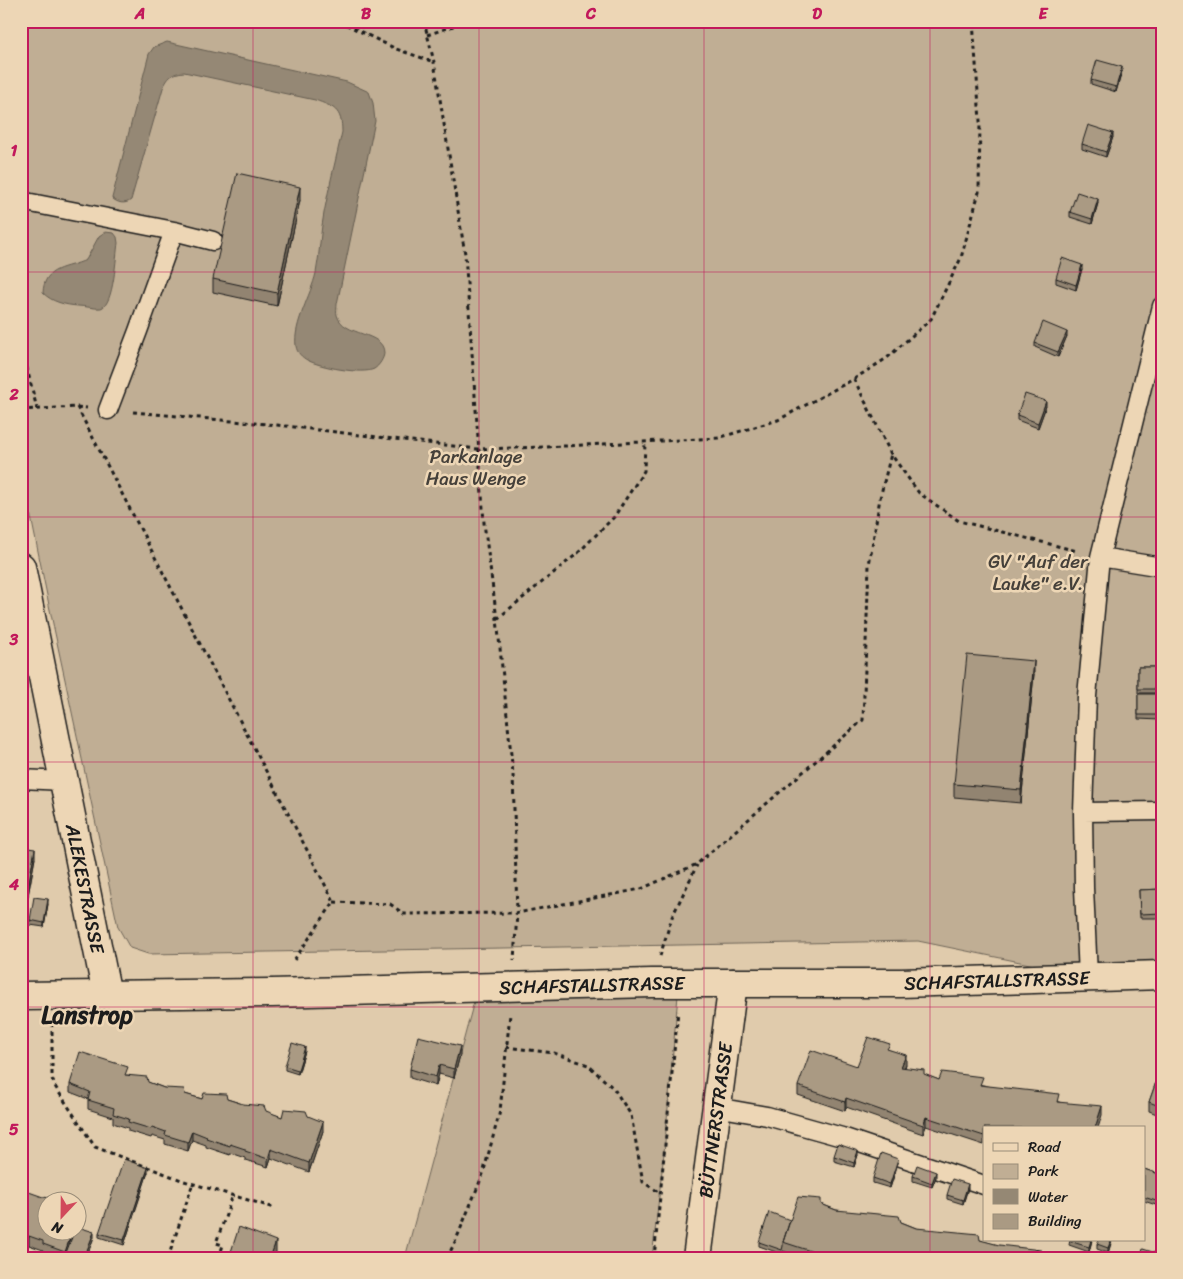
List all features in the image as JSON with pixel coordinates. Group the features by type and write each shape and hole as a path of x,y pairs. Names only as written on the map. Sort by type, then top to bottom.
{"street":[{"name":"ALEKESTRASSE","path":"21,567 107,995"},
{"name":"SCHAFSTALLSTRASSE","path":"21,996 272,993 651,983 900,983 1162,975"},
{"name":"BÜTTNERSTRASSE","path":"697,1258 733,983"}],"lane":[{"path":"21,201 174,231 213,241"},
{"path":"108,410 174,231"},
{"path":"1088,976 1083,812 1087,696 1100,557 1158,335 1162,306"},
{"path":"1100,557 1162,567"},
{"path":"21,779 64,781"},
{"path":"1083,812 1162,811"},
{"path":"716,1107 767,1116 842,1137 983,1185"}],"path":[{"path":"339,21 396,49 434,62"},
{"path":"424,21 434,62 465,254 484,523 497,619 513,774 517,913 500,1111 483,1174 447,1258"},
{"path":"427,35 468,21"},
{"path":"21,410 76,407 276,425 478,449 718,438 778,420 854,379 887,358 930,319 961,258 979,192 980,120 973,21"},
{"path":"21,344 37,409"},
{"path":"854,379 891,454 919,493 959,521 1100,557"},
{"path":"76,407 334,902"},
{"path":"497,619 578,553 614,517 644,471 645,442"},
{"path":"334,902 390,904 404,914 517,913 641,890 697,864 863,720 869,565 880,498 891,454"},
{"path":"651,983 672,917 697,864"},
{"path":"272,993 334,902"},
{"path":"654,1258 681,983"},
{"path":"52,995 52,1079 95,1147 193,1183 274,1208"},
{"path":"506,1047 554,1053 588,1065 614,1089 631,1115 644,1182 660,1193"},
{"path":"168,1258 193,1183"},
{"path":"219,1258 223,1245 216,1243 232,1195"}],"green space":[{"name":"Parkanlage Haus Wenge","path":"21,21 1162,21 1162,975 1088,976 918,941 148,954 130,948 118,927 21,468"},
{"path":"679,984 664,1153 652,1258 405,1258 476,994"}],"water":[{"path":"167,42 347,82 369,92 373,103 375,121 337,304 337,315 347,327 371,337 382,346 383,357 374,369 351,371 313,363 303,358 296,346 297,328 316,273 324,213 342,132 340,118 332,107 315,100 184,72 176,73 169,78 163,88 131,200 121,203 112,198 149,54 154,47"},
{"path":"105,232 114,233 118,243 112,289 105,305 99,308 68,305 55,301 43,293 44,284 52,273 86,260 99,236"}],"building":[{"path":"1097,60 1122,67 1116,87 1091,80"},
{"path":"1088,125 1113,133 1106,152 1082,144"},
{"path":"237,173 300,187 277,293 213,279"},
{"path":"1077,192 1098,199 1092,219 1070,212"},
{"path":"1062,258 1082,265 1076,285 1056,278"},
{"path":"1043,322 1067,332 1058,352 1035,343"},
{"path":"1025,394 1046,401 1038,423 1017,415"},
{"path":"967,655 1034,661 1021,790 954,784"},
{"path":"1138,667 1161,667 1161,689 1138,689"},
{"path":"1138,694 1160,694 1160,715 1138,715"},
{"path":"21,847 35,849 24,908 21,908"},
{"path":"1162,889 1162,913 1140,914 1139,890"},
{"path":"34,897 48,899 44,923 30,920"},
{"path":"418,1036 460,1046 454,1069 439,1065 436,1077 410,1069"},
{"path":"868,1037 890,1044 887,1049 906,1055 901,1067 924,1070 924,1074 939,1080 942,1072 983,1077 980,1085 1059,1094 1057,1102 1102,1106 1096,1126 983,1126 983,1136 926,1117 923,1125 846,1098 845,1102 798,1086 811,1050 857,1066"},
{"path":"292,1043 305,1047 298,1070 285,1066"},
{"path":"80,1052 128,1067 125,1075 147,1077 148,1082 164,1088 184,1089 185,1094 202,1099 204,1093 226,1094 227,1099 243,1104 264,1106 266,1111 282,1117 284,1109 306,1111 308,1116 323,1122 309,1163 271,1149 268,1159 245,1151 245,1149 206,1138 192,1131 188,1142 165,1135 166,1132 152,1127 151,1129 128,1122 129,1119 113,1114 114,1108 88,1100 90,1092 70,1084"},
{"path":"1162,1065 1162,1107 1149,1102"},
{"path":"838,1144 858,1151 854,1163 834,1156"},
{"path":"881,1153 898,1159 890,1184 873,1178"},
{"path":"124,1159 148,1168 124,1240 99,1233"},
{"path":"917,1165 936,1172 932,1183 913,1176"},
{"path":"1146,1170 1162,1175 1162,1203 1146,1198"},
{"path":"952,1179 968,1184 963,1200 947,1195"},
{"path":"21,1186 25,1186 26,1191 38,1195 38,1239 29,1236 27,1239 21,1236"},
{"path":"798,1197 821,1199 821,1204 836,1210 899,1216 901,1222 916,1228 979,1234 980,1240 983,1242 1041,1250 1038,1258 832,1258 783,1242"},
{"path":"769,1212 790,1220 782,1250 759,1242"},
{"path":"239,1227 276,1241 270,1258 229,1258"},
{"path":"88,1230 94,1232 84,1258 64,1258 70,1242 88,1242"},
{"path":"43,1242 68,1242 65,1252 43,1244"},
{"path":"1072,1242 1090,1242 1089,1247"},
{"path":"1098,1242 1110,1242 1108,1248 1097,1244"},
{"path":"1143,1249 1162,1255 1162,1258 1140,1258"}],"district":[{"name":"Lanstrop","path":"87,1015"}],"park label":[{"name":"GV \"Auf der Lauke\" e.V.","path":"1038,572"}]}
